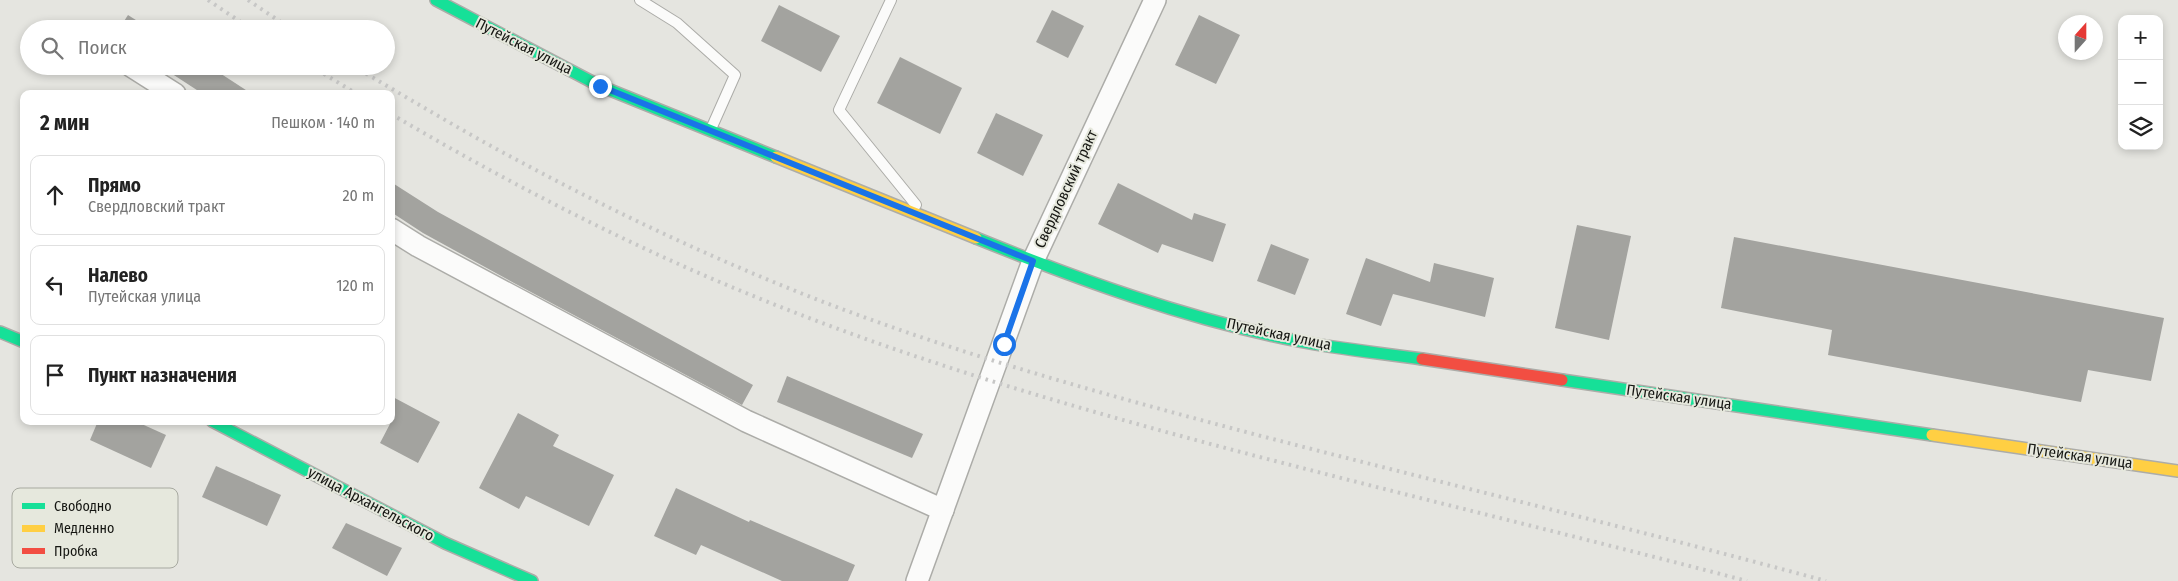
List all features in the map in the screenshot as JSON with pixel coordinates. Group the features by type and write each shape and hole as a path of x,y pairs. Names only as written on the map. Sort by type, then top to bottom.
{"street":[{"name":"Путейская улица","path":"436,0 600,86 1033,261 1173,310 1298,340 2178,471"},
{"name":"Свердловский тракт","path":"917,581 1033,261 1155,0"},
{"path":"145,75 169,90"},
{"path":"395,232 418,246 746,421 943,510"},
{"path":"0,332 20,340"},
{"name":"улица Архангельского","path":"220,425 445,543 532,581"}],"lane":[{"path":"640,0 677,23 735,75 710,130"},
{"path":"891,0 839,110 926,218"}],"building":[{"path":"779,5 840,36 821,72 761,41"},
{"path":"1052,10 1084,26 1068,58 1036,42"},
{"path":"128,15 136,20 125,20"},
{"path":"1199,15 1240,35 1216,84 1175,65"},
{"path":"900,57 962,88 940,134 877,103"},
{"path":"174,75 223,75 246,90 197,90"},
{"path":"996,113 1043,135 1023,176 977,153"},
{"path":"1118,183 1192,220 1194,213 1226,224 1213,262 1162,244 1158,253 1098,224"},
{"path":"395,185 438,212 753,385 742,405 423,233 395,215"},
{"path":"1577,225 1631,236 1609,340 1555,328"},
{"path":"1734,237 2164,318 2151,381 2088,370 2081,402 1828,355 1832,330 1721,308"},
{"path":"1271,244 1309,259 1295,295 1257,281"},
{"path":"1366,258 1430,282 1434,263 1494,278 1485,317 1393,294 1381,326 1346,314"},
{"path":"787,376 923,434 912,458 777,402"},
{"path":"395,398 440,422 418,463 380,443 389,425 395,425"},
{"path":"518,413 559,435 553,446 614,475 589,526 526,496 519,509 479,488"},
{"path":"96,425 144,425 166,435 151,468 90,440"},
{"path":"216,466 281,495 267,526 202,497"},
{"path":"676,488 749,522 750,520 855,565 848,581 782,581 701,545 696,555 654,536"},
{"path":"346,523 402,548 387,576 332,548"}],"railway":[{"path":"208,0 238,20"},
{"path":"248,0 278,20"},
{"path":"326,75 350,90"},
{"path":"368,75 394,90"},
{"path":"395,91 552,179 694,248 803,294 916,335 1030,372 1203,421 1826,581"},
{"path":"395,116 521,187 610,232 700,274 808,318 935,363 1063,403 1191,439 1747,581"}],"traffic: fast":[{"path":"436,0 600,86 776,157"},
{"path":"976,238 1094,283 1215,322 1313,344 1422,359"},
{"path":"0,332 20,340"},
{"path":"1562,380 1932,435"},
{"path":"220,425 445,543 532,581"}],"traffic: slow":[{"path":"776,157 976,238"},
{"path":"1932,435 2178,471"}],"traffic: jam":[{"path":"1422,359 1562,380"}],"route":[{"path":"600,86 1033,261 1004,344"}]}
